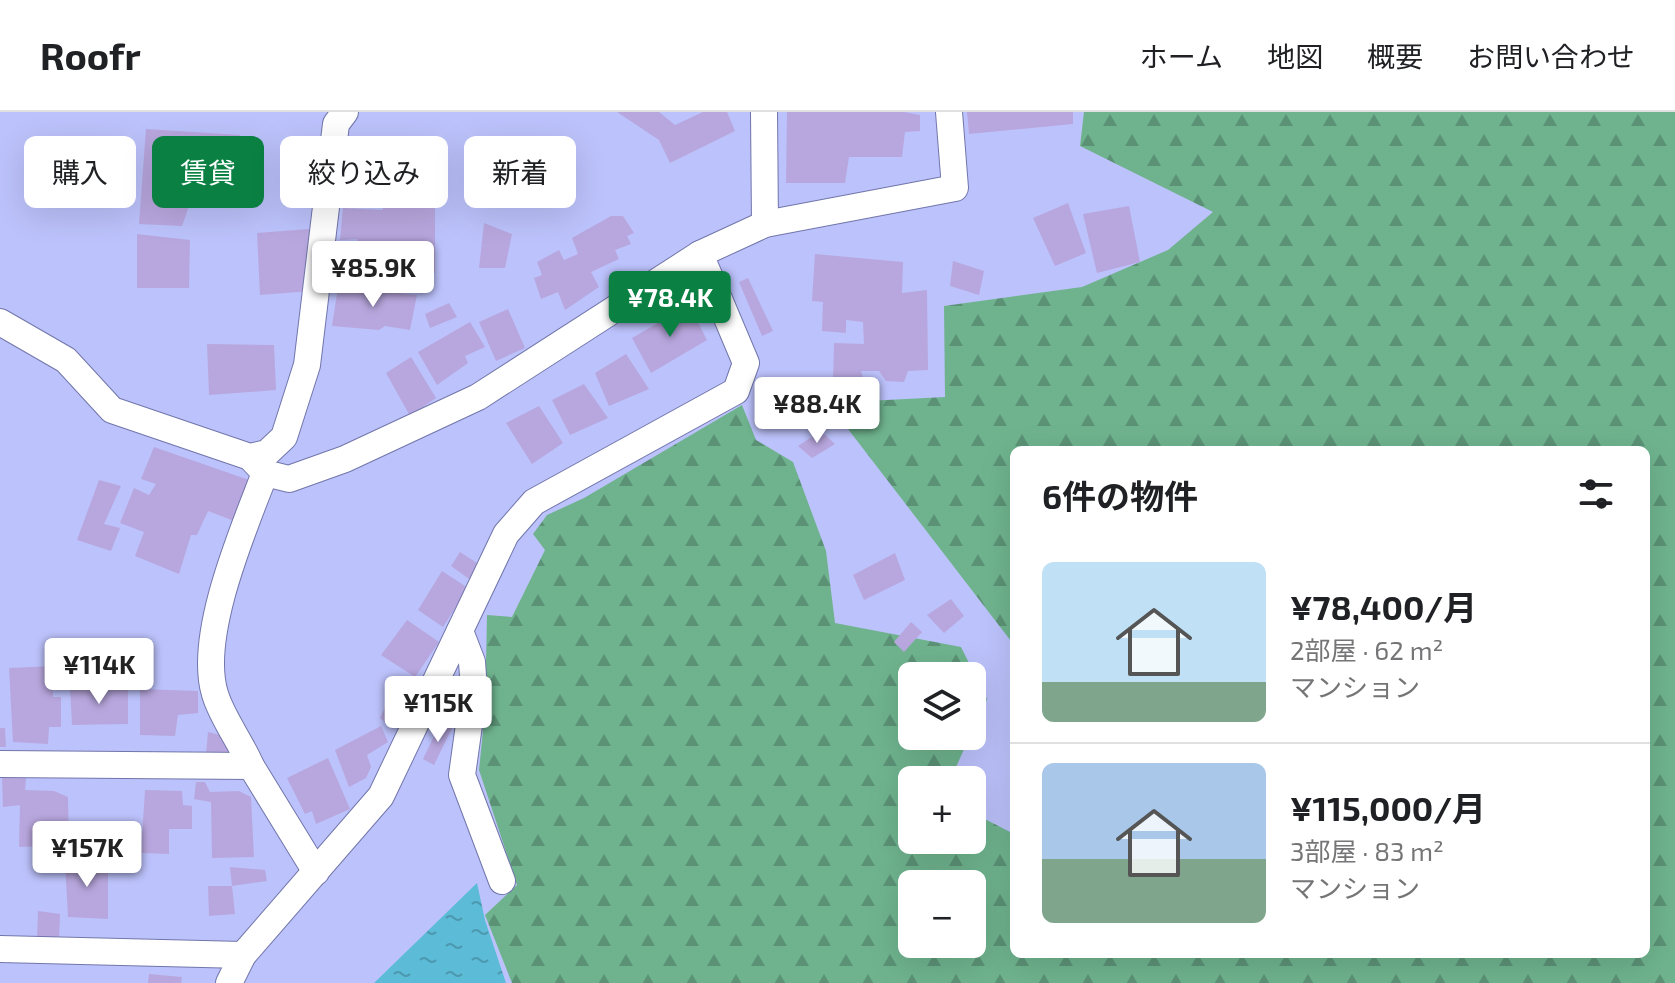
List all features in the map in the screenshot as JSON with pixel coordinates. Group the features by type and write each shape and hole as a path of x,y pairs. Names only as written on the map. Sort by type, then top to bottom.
{"street":[{"path":"316,872 251,766 215,694 213,638 258,465 284,437 307,365 336,124 345,112"},
{"path":"764,112 765,224"},
{"path":"0,322 66,360 112,410 289,479 345,459 478,397 700,254 765,224 955,188 949,112"},
{"path":"229,983 243,955 381,796 506,534 534,502 736,391 746,363 700,254"},
{"path":"460,631 472,662 474,689 462,775 502,881"},
{"path":"0,764 251,766"},
{"path":"0,949 243,955"}],"green space":[{"path":"1084,112 1675,112 1675,983 512,983 485,915 517,885 479,770 485,711 487,615 512,617 545,550 533,534 547,515 584,498 742,405 756,440 793,462 826,551 835,623 961,647 968,662 898,662 898,750 964,750 956,766 898,766 898,854 986,854 986,820 1010,832 1010,958 1650,958 1650,446 1010,446 1010,640 828,403 945,397 944,306 1082,287 1168,250 1213,212 1080,146"}],"water":[{"path":"477,883 485,920 506,983 374,983"}],"building":[{"path":"617,112 659,112 675,125 703,112 727,112 735,131 670,163 659,140"},
{"path":"787,112 904,112 920,115 920,131 905,132 902,157 849,157 845,183 786,183"},
{"path":"967,112 1073,112 1073,124 969,134"},
{"path":"146,129 240,135 152,136 152,208 188,208 182,226 139,224"},
{"path":"1068,203 1086,253 1055,266 1033,218"},
{"path":"1129,206 1140,262 1097,273 1083,214"},
{"path":"343,208 435,208 435,273 385,273 380,260 360,253 357,239 340,240"},
{"path":"611,216 623,216 634,233 627,236 631,244 615,250 619,259 591,272 599,287 565,310 558,292 541,299 534,278 542,275 537,262 559,250 564,260 578,254 572,238"},
{"path":"484,223 512,234 505,268 479,268"},
{"path":"309,229 311,291 260,295 257,233"},
{"path":"137,234 190,240 189,288 137,288"},
{"path":"815,254 903,262 902,293 927,290 928,370 908,371 904,382 886,381 879,371 861,371 864,381 833,381 834,343 864,344 863,322 846,320 846,333 822,331 823,302 812,301"},
{"path":"953,261 984,271 979,295 950,286"},
{"path":"748,278 773,331 762,336 739,282"},
{"path":"338,287 417,295 410,330 385,326 379,330 332,326"},
{"path":"449,303 457,317 430,328 425,314"},
{"path":"689,305 707,340 651,373 632,338"},
{"path":"508,309 525,348 496,361 479,322"},
{"path":"470,322 485,347 465,356 468,363 437,385 418,352"},
{"path":"207,344 274,345 276,390 209,395"},
{"path":"626,354 649,389 609,406 595,373"},
{"path":"411,357 436,398 410,416 386,373"},
{"path":"584,384 608,418 570,435 552,400"},
{"path":"539,406 563,443 532,464 506,423"},
{"path":"821,431 835,444 812,458 798,446"},
{"path":"154,447 249,480 237,522 208,511 197,535 191,535 179,574 135,556 144,532 120,523 134,488 149,495 156,484 141,479"},
{"path":"99,480 121,486 104,524 120,528 111,551 77,540"},
{"path":"460,552 480,565 469,579 451,566"},
{"path":"895,553 905,580 864,600 853,575"},
{"path":"442,571 468,588 443,627 418,610"},
{"path":"951,599 964,616 944,633 927,615"},
{"path":"407,620 439,642 415,677 381,655"},
{"path":"911,622 922,632 904,652 894,642"},
{"path":"53,666 53,697 61,697 61,727 49,727 48,744 13,742 9,668"},
{"path":"397,682 413,692 393,729 380,718"},
{"path":"70,687 128,688 128,724 72,725"},
{"path":"140,689 198,691 198,713 178,715 175,736 140,735"},
{"path":"441,722 452,728 434,765 423,759"},
{"path":"381,726 388,742 367,755 371,767 366,778 349,787 335,750"},
{"path":"0,728 5,728 6,747 0,747"},
{"path":"208,732 232,738 238,757 206,755"},
{"path":"328,758 350,809 316,824 312,811 305,814 287,778"},
{"path":"2,777 26,778 25,790 54,791 68,797 69,845 19,847 20,805 3,807"},
{"path":"196,782 205,782 210,792 239,791 251,797 254,857 212,858 211,802 194,799"},
{"path":"145,790 182,791 183,805 192,806 192,829 169,829 169,854 141,853"},
{"path":"108,861 108,919 68,917 65,862"},
{"path":"230,867 265,870 267,881 232,886"},
{"path":"208,886 232,886 235,914 209,916"},
{"path":"38,911 60,914 59,939 37,939"},
{"path":"149,974 182,977 181,983 148,983"}]}
